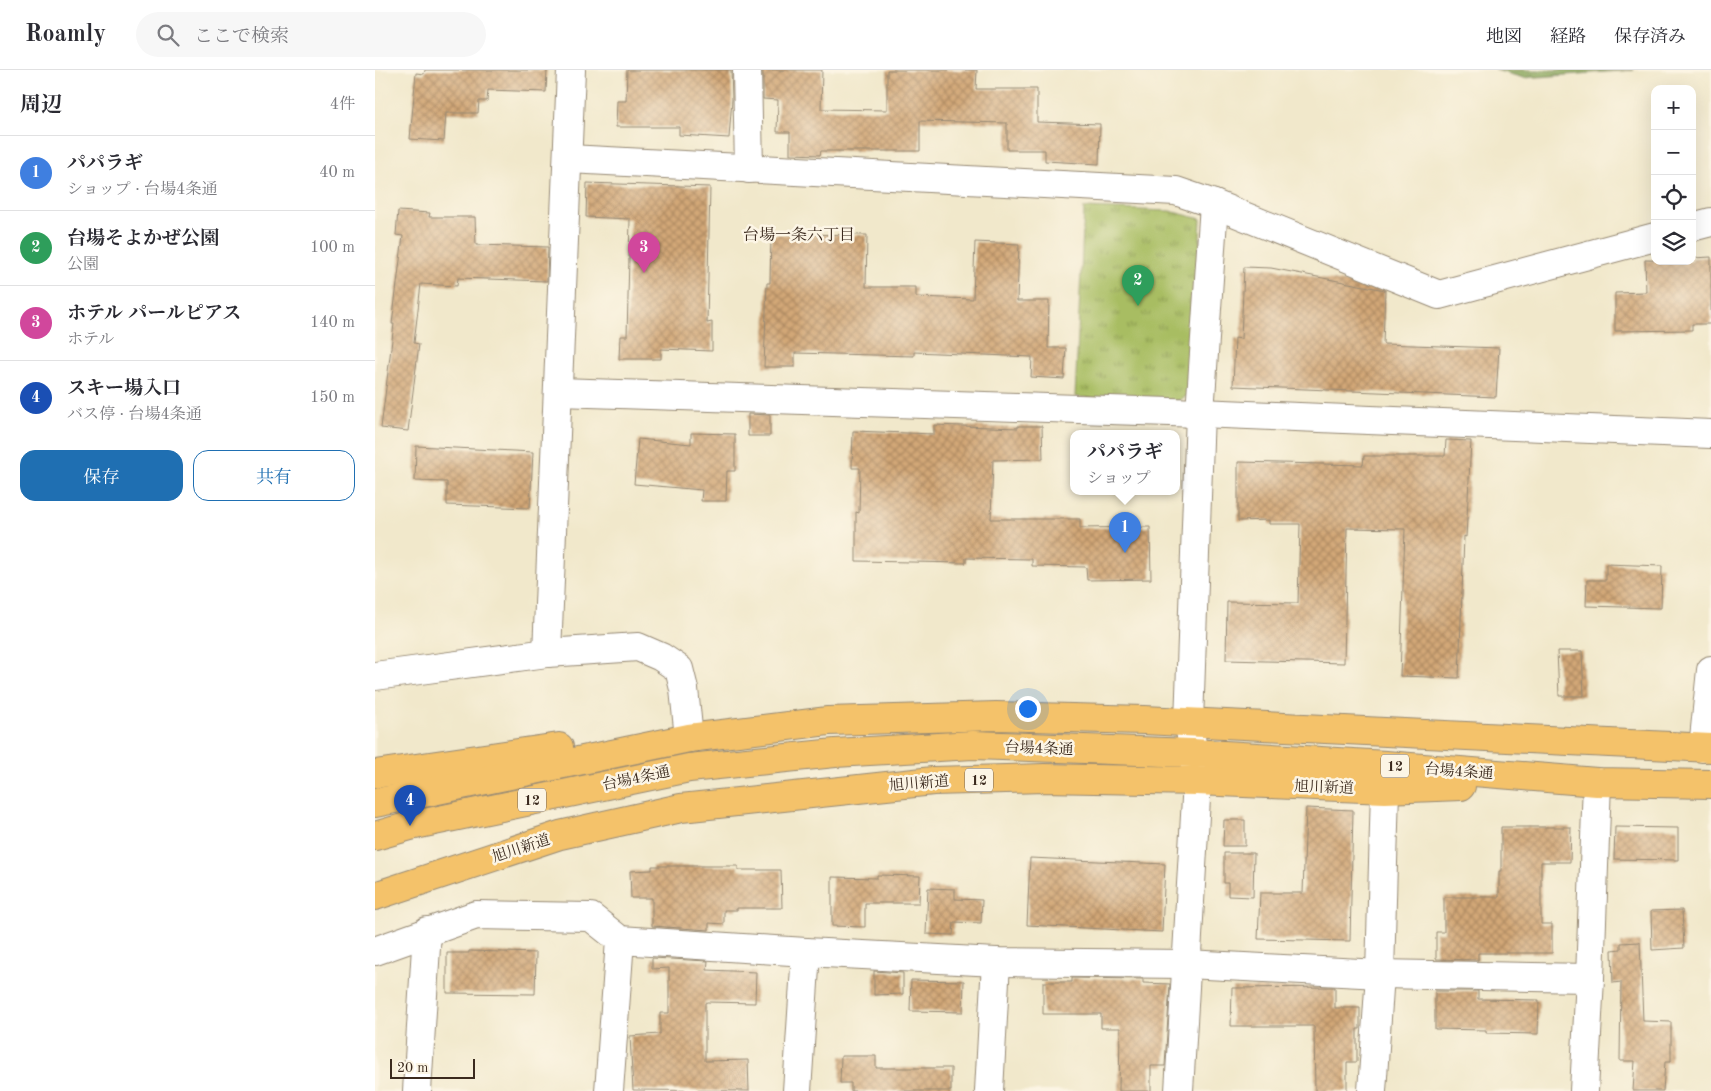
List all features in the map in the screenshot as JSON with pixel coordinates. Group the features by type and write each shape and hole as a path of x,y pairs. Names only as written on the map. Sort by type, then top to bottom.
{"highway":[{"name":"台場4条通","path":"375,803 689,738 847,720 996,716 1189,722 1707,748"},
{"name":"12","path":"375,774 629,736 689,738"},
{"path":"681,808 689,768 689,738"},
{"name":"台場4条通","path":"375,836 420,824 689,768 835,753 973,745 1192,753 1385,765 1597,782 1711,784"},
{"name":"旭川新道","path":"375,896 559,835 681,808 933,781 1044,778 1197,781 1385,789 1597,782"}],"street":[{"path":"547,652 569,159 571,70"},
{"path":"747,70 749,169"},
{"path":"569,159 1176,191 1214,204 1439,295 1651,238"},
{"path":"1179,1091 1197,781 1189,722 1201,413 1214,204"},
{"path":"1696,226 1711,222"},
{"path":"559,392 1201,413 1711,434"},
{"path":"375,676 547,652 638,647 661,657 679,669 685,688 689,738"},
{"path":"1707,748 1711,670"},
{"path":"1584,1091 1597,782"},
{"path":"1372,1091 1380,974 1385,789"},
{"path":"375,951 476,915 591,917 620,940 806,952 996,962 1187,964 1380,974 1590,978"},
{"path":"417,1091 427,931"},
{"path":"609,1091 620,940"},
{"path":"797,1091 806,952"},
{"path":"989,1091 996,962"}],"green space":[{"path":"1495,70 1634,70 1524,78"},
{"path":"1084,208 1170,211 1201,219 1192,393 1178,401 1075,397"}],"building":[{"path":"425,70 547,70 546,92 488,90 487,101 479,101 478,113 446,113 444,141 410,139 416,73 424,74"},
{"path":"627,70 731,70 732,99 729,138 679,135 679,127 616,127 617,101 626,101"},
{"path":"763,70 822,70 821,109 887,110 887,70 977,70 976,89 1037,89 1037,122 1100,124 1099,164 1045,161 1045,150 1007,150 1007,123 920,121 920,151 821,151 820,155 790,154 790,132 777,132 778,100 763,99"},
{"path":"587,183 710,187 707,323 712,322 712,351 661,349 661,359 619,359 620,336 627,336 630,219 586,217"},
{"path":"398,211 430,213 429,217 475,217 476,245 548,247 547,281 458,278 457,286 421,284 414,343 419,344 408,431 381,428 403,236 396,235"},
{"path":"771,234 867,235 866,287 916,287 916,297 973,299 975,242 1019,244 1017,301 1049,301 1048,348 1066,348 1064,379 1031,377 1032,357 914,352 914,356 795,353 795,367 764,367 767,283 770,283"},
{"path":"1711,257 1711,324 1692,324 1692,330 1615,331 1615,293 1646,292 1645,260 1651,260 1651,265 1696,265 1696,258"},
{"path":"1244,267 1271,268 1385,290 1383,344 1499,348 1496,397 1233,386 1235,338 1241,339"},
{"path":"748,414 770,415 770,436 748,436"},
{"path":"934,425 1018,428 1018,426 1042,426 1043,459 993,460 991,519 1080,519 1080,528 1150,527 1151,579 1087,580 1086,567 1032,566 1032,559 966,558 966,563 856,561 856,512 859,513 860,468 852,468 853,431 934,434"},
{"path":"691,433 735,434 735,471 727,471 726,501 701,501 702,490 634,484 638,439 691,444"},
{"path":"1446,440 1471,441 1466,537 1464,536 1459,678 1400,676 1405,529 1347,528 1344,663 1226,660 1227,602 1298,603 1300,524 1269,524 1269,520 1238,521 1238,462 1363,465 1364,456 1445,456"},
{"path":"416,446 533,452 530,508 447,505 447,482 415,481"},
{"path":"1606,564 1662,566 1661,608 1586,606 1587,580 1606,580"},
{"path":"1557,651 1582,651 1584,696 1559,696"},
{"path":"1306,808 1353,810 1350,941 1258,939 1260,893 1303,893"},
{"path":"1224,820 1245,820 1245,846 1223,846"},
{"path":"1501,827 1571,827 1570,862 1541,862 1541,924 1552,924 1552,953 1478,953 1478,960 1436,959 1436,932 1444,932 1444,897 1499,897"},
{"path":"1615,827 1678,828 1678,860 1614,859"},
{"path":"1224,853 1254,853 1253,897 1228,896 1228,883 1224,883"},
{"path":"1030,858 1165,864 1162,932 1027,925"},
{"path":"652,866 738,866 738,870 781,870 782,908 737,908 737,910 724,910 724,924 709,923 709,930 652,926 652,898 631,898 630,871 652,870"},
{"path":"877,875 920,876 919,903 865,903 865,927 832,926 832,877 877,878"},
{"path":"928,888 955,889 955,899 982,900 981,923 954,922 953,935 926,934"},
{"path":"1682,910 1684,948 1652,950 1651,911"},
{"path":"1640,942 1643,1021 1671,1022 1671,1062 1665,1062 1663,1091 1633,1091 1635,1061 1620,1061 1621,982 1613,983 1612,950 1621,949 1621,943"},
{"path":"469,951 536,953 535,994 447,993 447,953 469,953"},
{"path":"652,958 708,961 707,970 756,972 755,1003 705,1003 705,1061 748,1060 749,1091 633,1090 630,1036 660,1034 660,1013 669,1013 669,968 652,969"},
{"path":"874,971 903,973 903,994 874,995"},
{"path":"1072,978 1143,979 1143,983 1170,984 1165,1066 1151,1066 1151,1091 1119,1091 1120,1028 1101,1028 1101,1014 1043,1014 1043,982 1072,982"},
{"path":"911,980 964,981 963,1012 910,1011"},
{"path":"1335,987 1335,1008 1360,1008 1360,1029 1357,1029 1357,1062 1347,1062 1347,1091 1315,1091 1314,1026 1231,1026 1232,988"},
{"path":"1435,991 1478,991 1478,999 1539,1000 1538,1034 1486,1033 1486,1030 1435,1029"},
{"path":"841,1056 876,1056 876,1068 951,1068 951,1091 851,1091 851,1083 840,1083"}],"place":[{"name":"ホテル パールピアス","path":"644,273"},
{"name":"台場そよかぜ公園","path":"1138,306"},
{"name":"パパラギ","path":"1125,553"},
{"name":"スキー場入口","path":"410,826"}],"district":[{"name":"台場一条六丁目","path":"799,234"}]}
